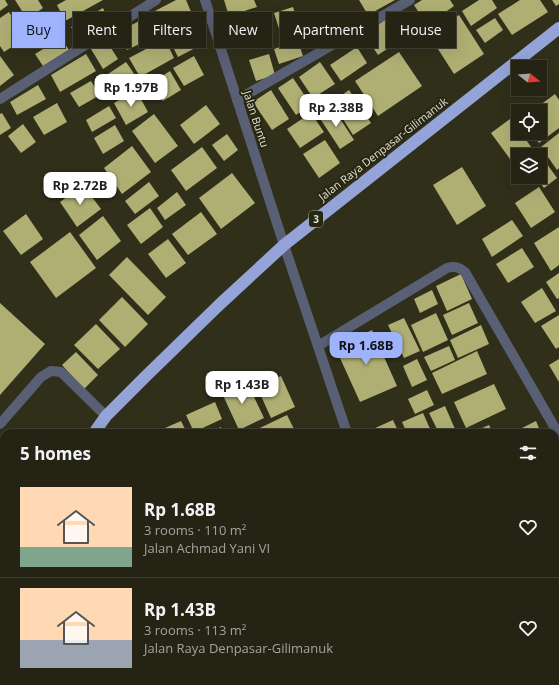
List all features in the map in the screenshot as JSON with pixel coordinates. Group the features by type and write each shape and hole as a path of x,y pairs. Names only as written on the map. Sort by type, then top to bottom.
{"highway":[{"name":"Jalan Raya Denpasar-Gilimanuk","path":"97,429 106,416 213,310 284,245 559,28"}],"street":[{"path":"0,99 156,0"},
{"name":"Jalan Buntu","path":"205,0 284,245 346,429"},
{"path":"237,100 410,0"},
{"path":"318,346 447,268 453,266 459,267 465,272 556,423"},
{"path":"0,424 41,377 51,371 61,372 106,416"}],"building":[{"path":"0,0 5,0 8,5 0,11"},
{"path":"15,0 38,0 43,8 37,12 23,12"},
{"path":"66,0 103,0 81,12 73,12 73,17 65,21 65,12 60,12 57,5"},
{"path":"176,0 186,0 191,12 153,12"},
{"path":"224,0 254,0 257,7 241,12 228,12"},
{"path":"359,0 395,0 373,12 366,12"},
{"path":"422,0 450,0 454,6 445,12 419,12 414,5"},
{"path":"479,0 492,0 497,8 471,26 462,11"},
{"path":"520,0 540,0 548,12 512,35 498,14"},
{"path":"552,0 559,0 559,4 556,6"},
{"path":"293,7 295,12 280,12 280,32 274,13"},
{"path":"103,8 105,12 96,12"},
{"path":"9,12 12,17 12,47 4,52 0,46 0,18"},
{"path":"459,15 484,54 454,74 437,48 456,48 456,17"},
{"path":"495,18 503,30 485,43 476,30"},
{"path":"386,19 386,48 388,48 378,55 373,48 378,48 378,25"},
{"path":"139,21 139,44 127,50 126,48 131,48 131,25"},
{"path":"65,44 69,50 43,66 35,54 45,48 65,48"},
{"path":"280,47 300,48 303,56 279,64 274,49"},
{"path":"111,48 118,59 103,69 91,49"},
{"path":"148,48 169,48 174,58 140,77 129,58"},
{"path":"174,48 195,48 178,57"},
{"path":"356,48 358,48 367,63 341,81 330,65"},
{"path":"399,52 422,86 378,116 355,81"},
{"path":"86,54 96,71 60,92 51,75"},
{"path":"269,54 275,75 256,81 249,60"},
{"path":"0,56 14,75 0,86"},
{"path":"194,56 204,75 184,86 173,68"},
{"path":"126,62 139,81 114,97 102,78"},
{"path":"320,62 335,84 313,98 299,77"},
{"path":"170,71 181,90 163,101 153,82"},
{"path":"293,78 311,105 296,115 278,88"},
{"path":"91,81 100,95 79,107 70,93"},
{"path":"38,85 46,99 17,115 10,102"},
{"path":"136,90 148,112 126,125 114,103"},
{"path":"271,90 289,119 272,130 253,102"},
{"path":"349,90 371,123 353,135 332,102"},
{"path":"555,94 559,100 559,128 547,137 547,104 541,104"},
{"path":"57,103 67,122 44,135 33,117"},
{"path":"206,105 220,124 194,144 180,125"},
{"path":"109,106 116,118 92,132 86,120"},
{"path":"333,108 354,140 340,149 319,117"},
{"path":"2,113 11,128 0,135 0,114"},
{"path":"311,113 324,132 300,148 287,129"},
{"path":"154,114 178,146 155,163 132,131"},
{"path":"510,119 511,140 526,140 532,148 511,148 511,160 491,133"},
{"path":"23,124 36,142 21,153 8,136"},
{"path":"115,125 124,141 103,154 94,138"},
{"path":"559,133 559,168 557,170 547,156 547,148 541,147"},
{"path":"227,134 238,150 224,161 212,145"},
{"path":"325,140 340,163 319,178 303,154"},
{"path":"132,146 151,172 122,194 104,168"},
{"path":"202,147 217,168 186,191 171,170"},
{"path":"547,164 557,178 544,188 541,184 547,184"},
{"path":"462,167 486,206 457,225 433,185"},
{"path":"232,173 255,203 221,229 199,198"},
{"path":"149,182 159,196 135,214 125,201"},
{"path":"83,185 101,209 77,227 60,202"},
{"path":"539,187 555,212 531,228 515,203"},
{"path":"177,192 186,205 165,220 157,208"},
{"path":"150,208 163,227 141,244 127,225"},
{"path":"201,212 217,234 188,255 172,234"},
{"path":"26,214 43,239 21,255 3,231"},
{"path":"103,216 121,241 97,260 79,235"},
{"path":"512,220 523,236 492,257 482,239"},
{"path":"559,227 559,265 551,271 534,243"},
{"path":"70,232 96,268 56,298 30,262"},
{"path":"168,239 186,263 166,278 148,254"},
{"path":"522,248 534,267 508,283 496,264"},
{"path":"127,257 166,297 148,315 109,275"},
{"path":"559,273 559,298 557,299 546,282"},
{"path":"461,274 472,299 447,311 436,286"},
{"path":"542,288 556,311 535,323 521,302"},
{"path":"432,290 438,304 420,313 414,299"},
{"path":"122,297 148,324 125,347 99,320"},
{"path":"0,303 45,344 0,395"},
{"path":"469,303 478,323 452,335 443,315"},
{"path":"436,313 448,340 423,352 411,325"},
{"path":"559,315 559,347 556,349 541,326"},
{"path":"404,318 420,351 404,358 388,325"},
{"path":"96,324 120,349 98,369 74,345"},
{"path":"481,325 489,344 458,358 450,340"},
{"path":"372,330 397,386 360,402 335,347"},
{"path":"449,346 455,360 431,371 424,357"},
{"path":"477,351 487,374 442,394 432,373"},
{"path":"76,352 98,375 84,389 62,365"},
{"path":"417,359 427,380 412,387 403,366"},
{"path":"559,359 559,382 549,365"},
{"path":"281,376 295,407 271,418 257,387"},
{"path":"246,380 264,418 239,429 221,391"},
{"path":"494,384 506,409 466,428 454,402"},
{"path":"427,390 434,405 415,414 408,399"},
{"path":"215,402 222,419 200,429 193,429 186,415"},
{"path":"445,406 455,429 437,429 429,413"},
{"path":"423,413 430,429 405,429 402,422"},
{"path":"287,415 294,429 257,429"},
{"path":"393,420 397,429 373,429"},
{"path":"181,421 185,429 165,429"},
{"path":"536,421 539,429 520,429"},
{"path":"489,425 491,429 480,429"}]}
